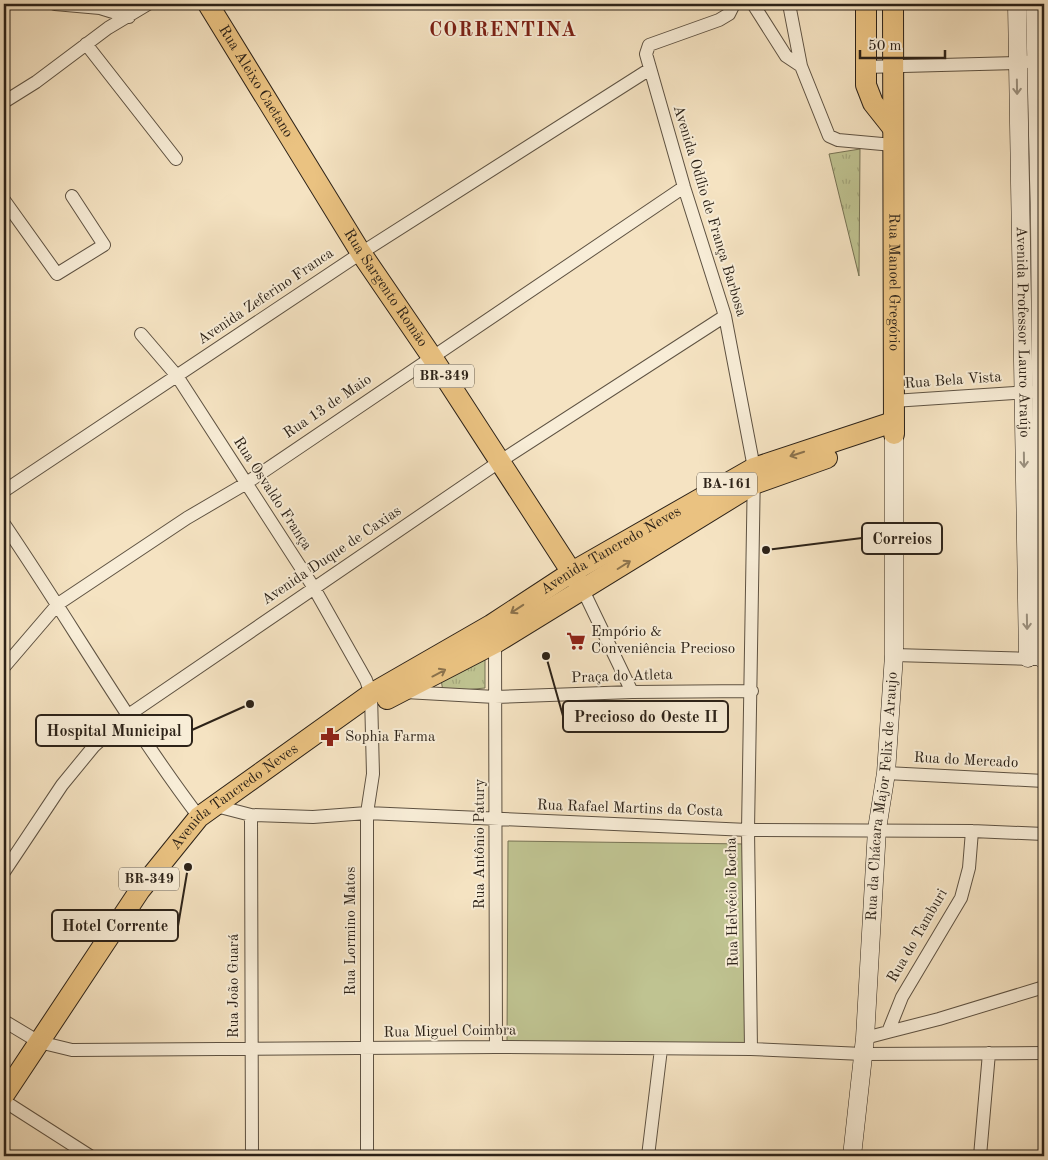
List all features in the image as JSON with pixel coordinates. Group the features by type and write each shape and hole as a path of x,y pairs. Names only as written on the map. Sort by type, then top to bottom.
{"main road":[{"name":"Rua Aleixo Caetano","path":"208,4 305,160"},
{"path":"866,4 865,67 869,96 892,136"},
{"name":"Rua Manoel Gregório","path":"893,4 894,429"},
{"name":"Rua Sargento Romão","path":"305,160 361,253 432,357 498,462 583,590"},
{"name":"Avenida Tancredo Neves","path":"372,700 402,692 494,633 572,572 754,476 894,429"},
{"name":"Avenida Tancredo Neves","path":"4,1095 140,890 208,812 347,714 494,633 583,590 754,476"}],"street":[{"path":"55,4 102,6 129,16"},
{"path":"4,102 36,82 86,44 148,4"},
{"name":"Avenida Odílio de França Barbosa","path":"734,4 729,14 719,20 649,45 646,54 684,187 725,316 754,476"},
{"path":"753,4 786,56 801,66"},
{"path":"789,4 801,66 829,136 838,140 892,136"},
{"name":"Avenida Professor Lauro Araújo","path":"1017,4 1022,392 1037,540"},
{"name":"Avenida Professor Lauro Araújo","path":"1036,4 1040,60 1042,224 1042,392 1037,540 1038,659"},
{"path":"86,44 176,160"},
{"path":"865,67 1017,63 1040,60"},
{"name":"Avenida Zeferino Franca","path":"4,491 361,253 650,69"},
{"name":"Rua 13 de Maio","path":"4,667 58,604 187,518 245,484 684,187"},
{"path":"4,200 57,274 104,245 72,196"},
{"path":"1020,223 1042,224"},
{"name":"Avenida Duque de Caxias","path":"4,872 62,785 94,746 127,716 498,462 725,316"},
{"name":"Rua Osvaldo França","path":"141,334 177,376 245,484 314,588 366,680 372,700"},
{"name":"Rua Bela Vista","path":"894,401 1042,392"},
{"name":"Rua da Chácara Major Felix de Araujo","path":"852,1156 864,1046 877,830 886,772 894,655 894,429"},
{"name":"Rua Helvécio Rocha","path":"751,1049 748,830 752,691 754,476"},
{"path":"4,524 58,604 127,716 208,812"},
{"path":"583,590 632,692"},
{"name":"Rua Antônio Patury","path":"494,633 497,819 496,1047"},
{"path":"894,655 1038,659"},
{"name":"Praça do Atleta","path":"402,692 495,697 632,692 752,691"},
{"name":"Rua Lormino Matos","path":"367,1156 367,813 373,774 372,700"},
{"name":"Rua do Mercado","path":"886,772 1044,781"},
{"name":"Rua Rafael Martins da Costa","path":"208,812 313,818 367,813 748,830 972,831 1044,834"},
{"name":"Rua João Guará","path":"251,815 250,1049 252,1156"},
{"name":"Rua do Tamburi","path":"888,1032 902,997 961,898 969,868 972,831"},
{"path":"864,1046 888,1032 939,1019 1044,987"},
{"path":"4,1021 39,1042"},
{"name":"Rua Miguel Coimbra","path":"39,1042 72,1050 496,1047 751,1049 864,1046"},
{"path":"864,1046 989,1053 1044,1053"},
{"path":"648,1156 661,1049"},
{"path":"980,1156 989,1053"},
{"path":"4,1101 90,1156"}],"green space":[{"path":"860,149 859,276 829,154"},
{"path":"485,659 485,688 443,692 441,679"},
{"path":"508,841 747,844 748,1046 507,1043"}],"place":[{"name":"Correios","path":"766,550"},
{"name":"Empório & Conveniência Precioso","path":"576,641"},
{"name":"Precioso do Oeste II","path":"546,656"},
{"name":"Hospital Municipal","path":"250,704"},
{"name":"Sophia Farma","path":"330,737"},
{"name":"Hotel Corrente","path":"188,867"}],"district":[{"name":"CORRENTINA","path":"503,31"}]}
